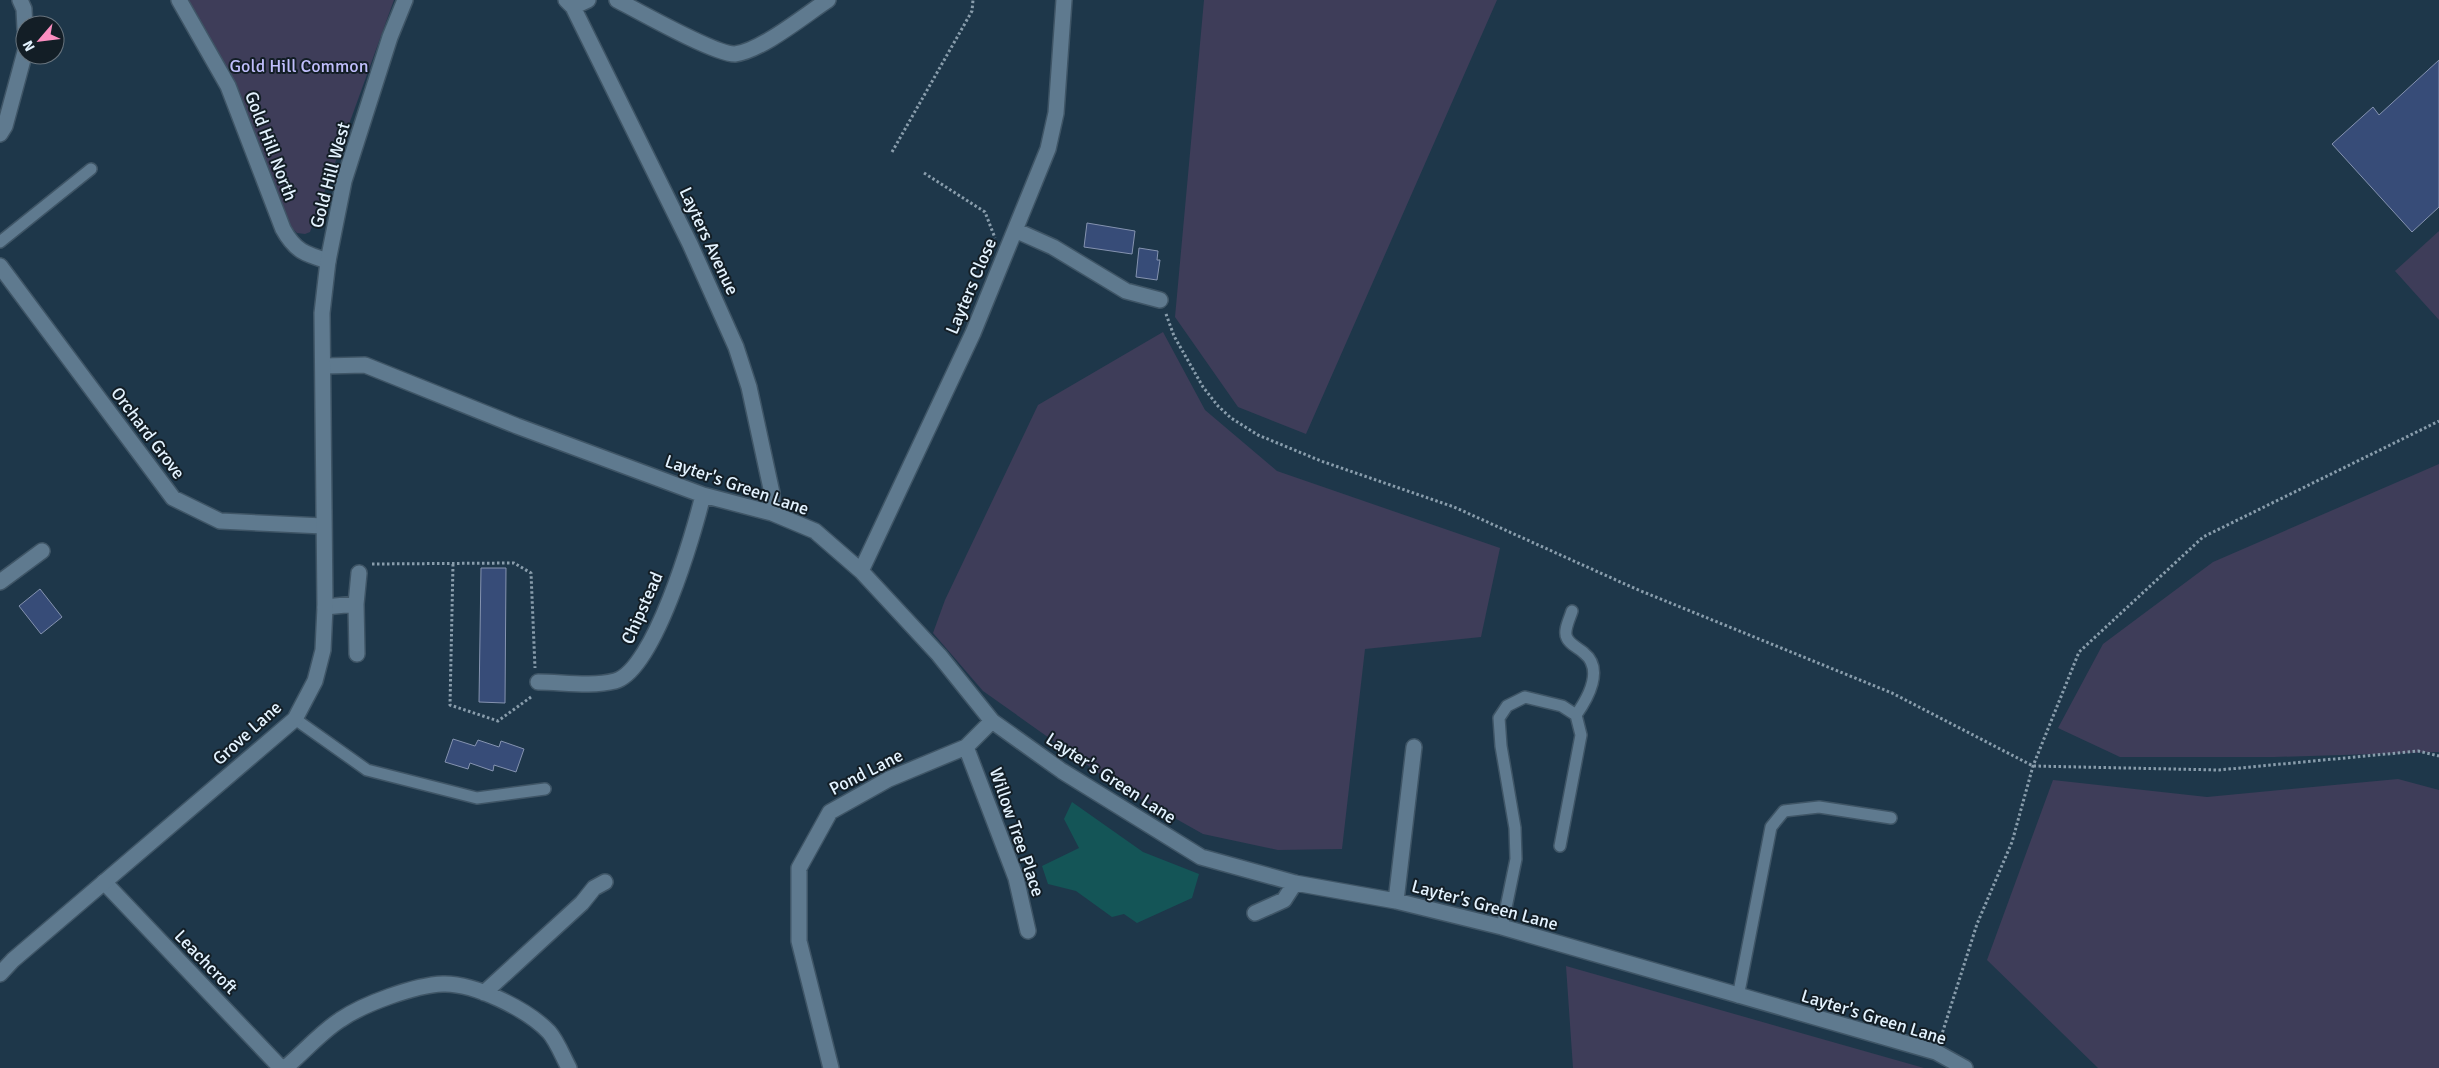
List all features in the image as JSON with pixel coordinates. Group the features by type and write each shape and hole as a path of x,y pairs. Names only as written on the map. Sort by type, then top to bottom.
{"street":[{"path":"20,0 24,15"},
{"name":"Gold Hill North","path":"179,0 228,86 283,229 291,244 305,254 328,261"},
{"name":"Gold Hill West","path":"324,366 322,314 328,261 344,181 390,37 405,0"},
{"path":"569,4 588,0"},
{"path":"617,0 709,46 734,54 753,49 828,0"},
{"name":"Layters Close","path":"861,571 973,333 1033,189 1050,140 1056,113 1064,0"},
{"name":"Layters Avenue","path":"569,4 667,195 736,347 749,387 772,492 772,513"},
{"path":"0,134 5,126 21,65"},
{"path":"1015,230 1052,247 1126,290 1160,300"},
{"name":"Orchard Grove","path":"0,266 173,498 220,521 323,526"},
{"name":"Layter's Green Lane","path":"324,366 365,365 518,426 703,494 772,513 815,531 861,571 939,655 992,720 1062,771 1201,857 1295,883 1396,901 1502,927 1738,997 1936,1052 1965,1068"},
{"name":"Grove Lane","path":"0,974 13,960 295,719 315,681 323,650 325,607 323,526 324,366"},
{"name":"Chipstead","path":"538,682 593,683 615,680 630,673 652,640 697,519 703,494"},
{"path":"0,582 42,550"},
{"path":"357,654 356,604 360,573"},
{"path":"325,607 356,604"},
{"name":"Pond Lane","path":"830,1068 799,940 799,868 830,812 889,778 966,747 992,720"},
{"name":"Willow Tree Place","path":"966,747 1016,878 1028,931"},
{"path":"1396,901 1414,747"},
{"name":"Leachcroft","path":"104,882 281,1068"},
{"path":"484,993 582,903 594,888 605,882"},
{"path":"1255,913 1284,900 1295,883"},
{"path":"286,1068 340,1020 389,998 419,988 443,984 475,988 513,1006 549,1032 569,1068"}],"lane":[{"path":"0,242 91,169"},
{"path":"1560,846 1581,735 1576,715 1591,686 1594,673 1590,659 1567,638 1565,633 1572,612"},
{"path":"1502,927 1516,859 1515,828 1501,746 1500,718 1507,706 1525,697 1562,706 1576,715"},
{"path":"295,719 367,770 477,798 545,789"},
{"path":"1738,997 1771,827 1784,811 1819,807 1891,818"}],"path":[{"path":"892,152 972,11 973,0"},
{"path":"924,173 985,212 992,237 1009,244"},
{"path":"1160,300 1174,336 1203,387 1218,406 1231,418 1258,435 1321,461 1454,508 1636,589 1892,693 2033,766 2218,770 2418,751 2439,756"},
{"path":"1936,1052 1978,924 2012,842 2033,766 2079,652 2203,537 2439,421"},
{"path":"360,573 374,563 514,564 531,573 535,670 538,682 530,698 498,721 450,705 453,564"}],"green space":[{"name":"Gold Hill Common","path":"186,0 394,0 310,232 305,234 297,233 290,226 234,84"},
{"path":"1204,0 1497,0 1306,434 1238,407 1175,317"},
{"path":"2439,231 2439,320 2395,271"},
{"path":"1163,332 1205,410 1277,471 1500,548 1481,637 1365,649 1342,849 1278,850 1203,834 1114,784 983,691 933,633 945,600 1038,405"},
{"path":"2439,464 2439,752 2274,757 2120,757 2058,728 2103,644 2213,562"},
{"path":"2398,779 2439,790 2439,1068 2098,1068 1987,960 2053,780 2207,797"},
{"path":"1566,966 1924,1068 1573,1068"}],"shaded area":[{"path":"1072,802 1143,852 1199,874 1192,898 1137,923 1124,914 1112,917 1076,891 1048,884 1042,866 1079,848 1064,819"}],"building":[{"path":"2439,60 2439,207 2412,232 2332,144 2373,107 2379,115"},
{"path":"1087,223 1135,231 1132,254 1084,247"},
{"path":"1139,248 1158,251 1157,260 1160,260 1157,280 1136,277"},
{"path":"481,568 506,568 505,703 479,702"},
{"path":"40,589 62,617 41,634 19,606"},
{"path":"453,739 475,746 478,740 499,747 501,741 524,749 516,772 494,765 493,771 470,763 468,769 445,762"}]}
